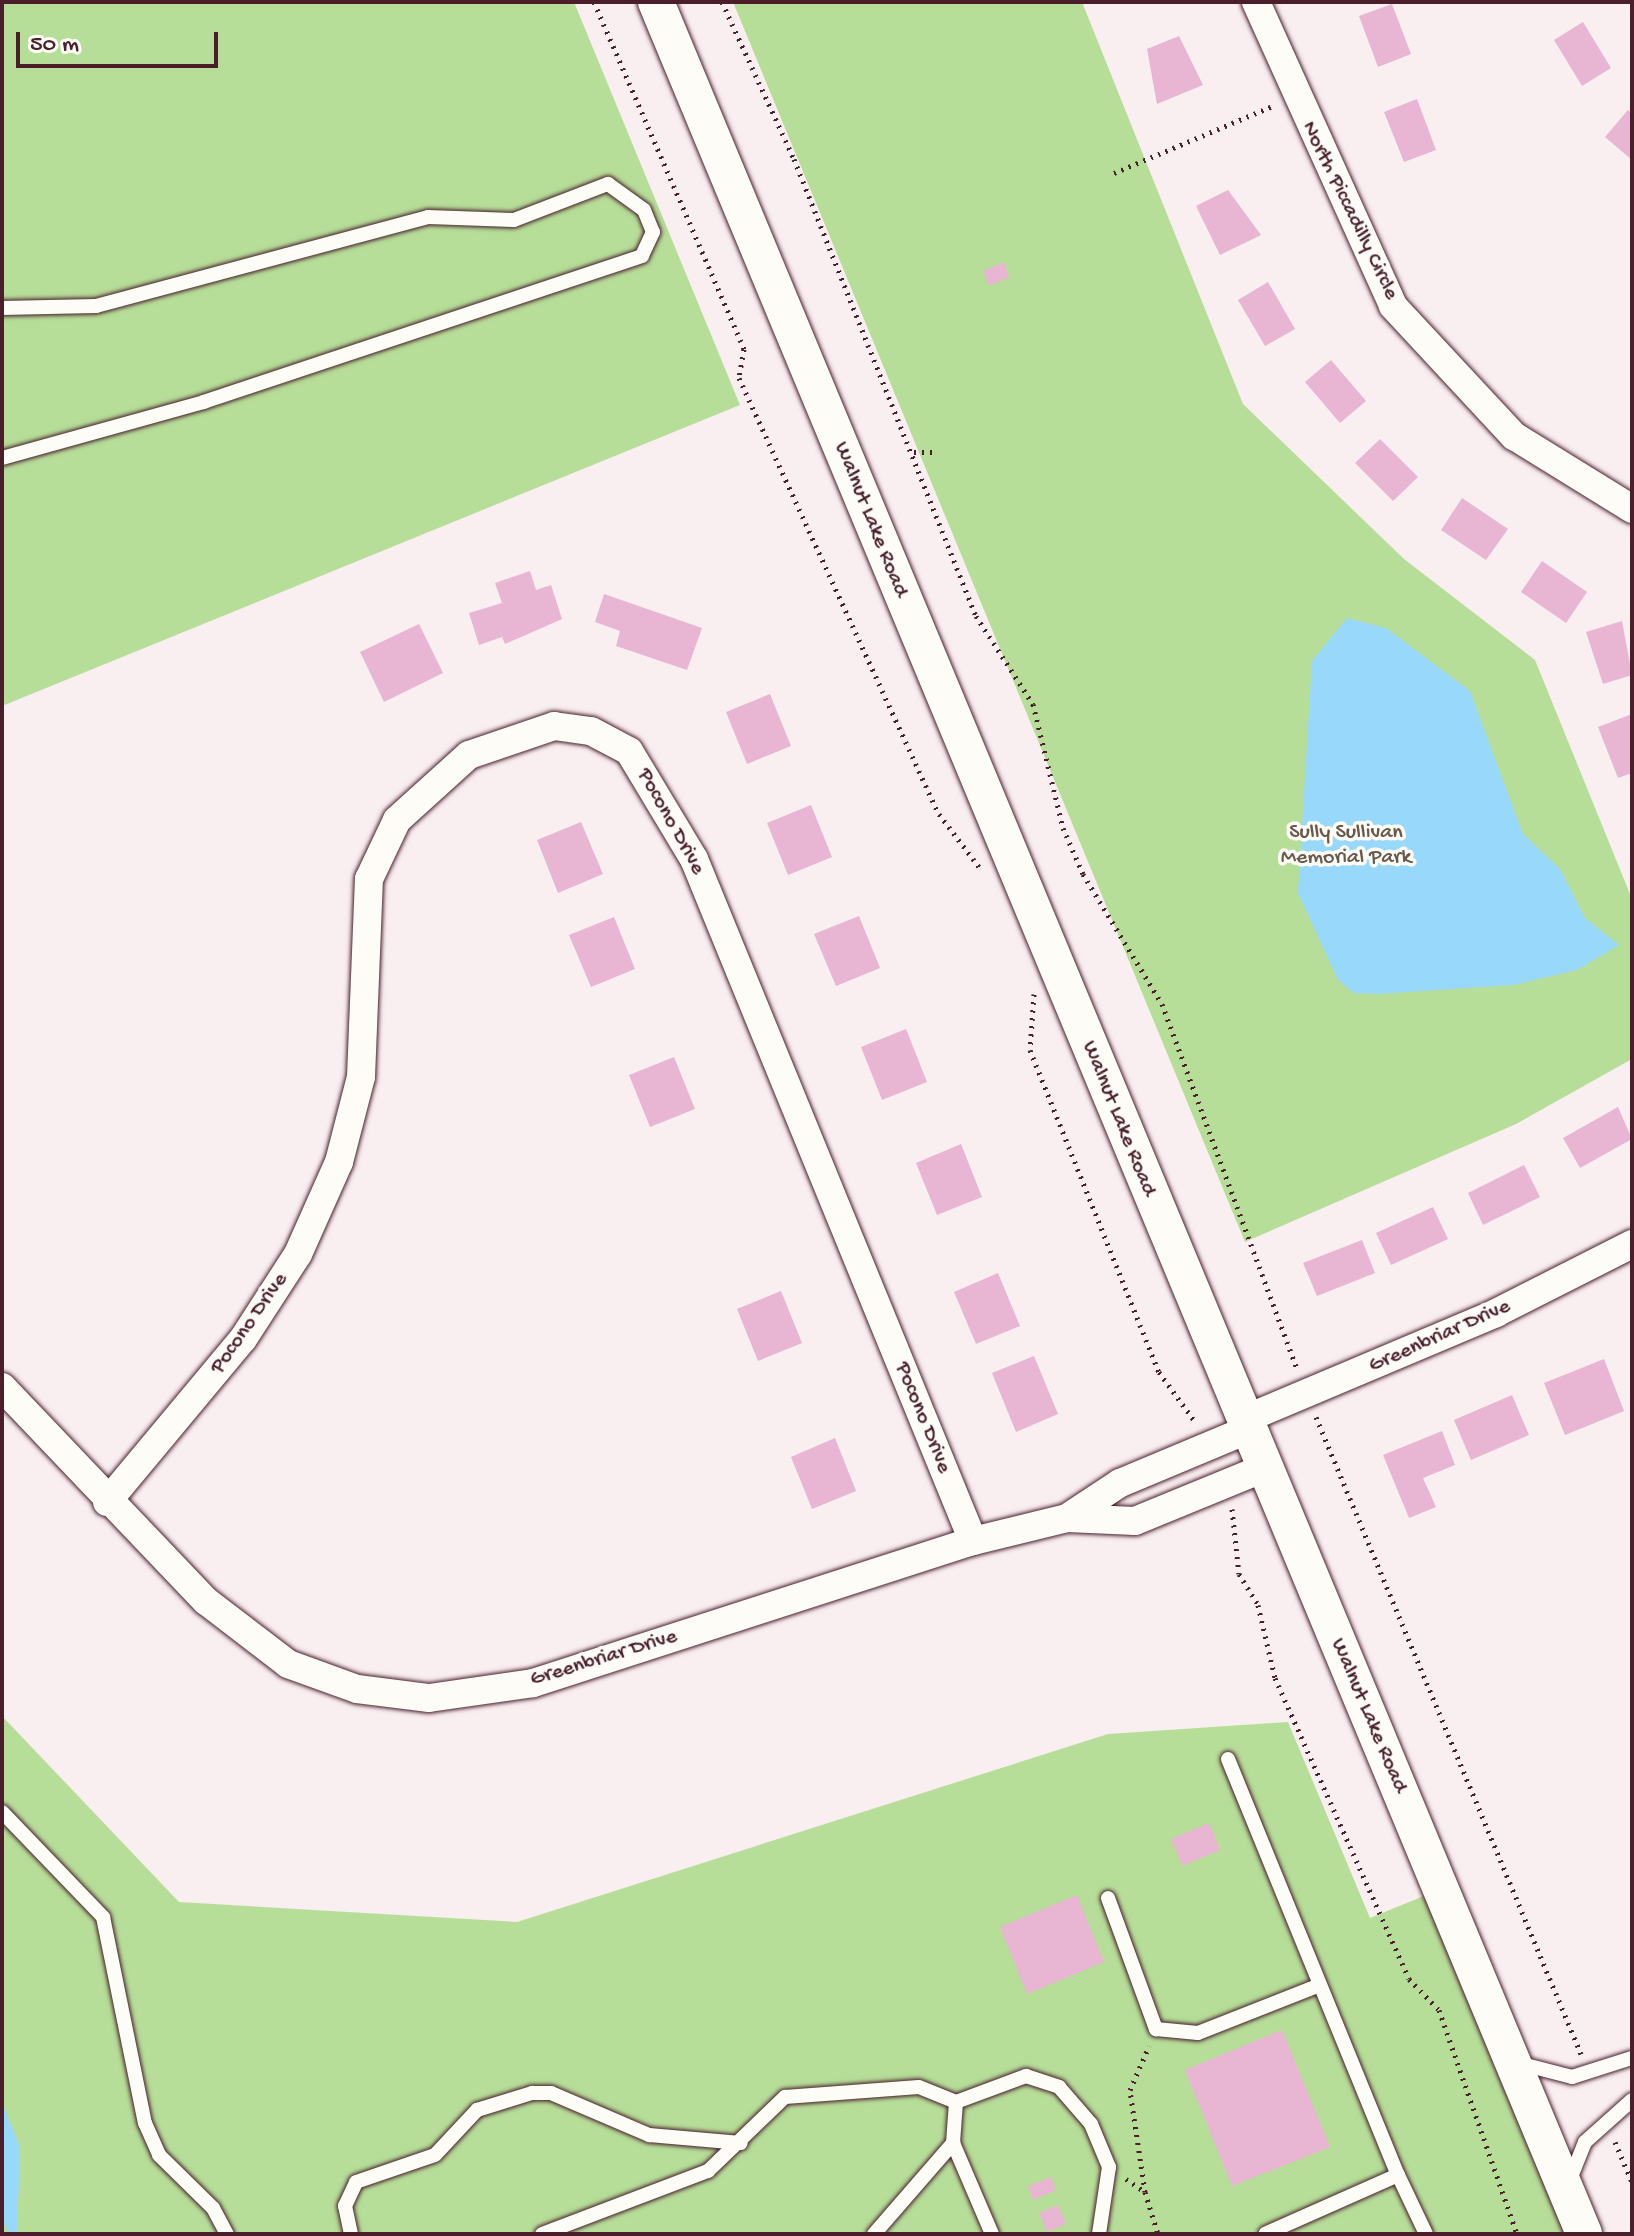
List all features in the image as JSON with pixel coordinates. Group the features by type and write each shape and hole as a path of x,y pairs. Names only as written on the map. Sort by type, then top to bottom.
{"street":[{"name":"Walnut Lake Road","path":"656,2 1245,1425 1584,2234"},
{"name":"North Piccadilly Circle","path":"1256,2 1295,97 1393,306 1514,436 1632,509"},
{"name":"Pocono Drive","path":"107,1502 243,1339 298,1254 339,1162 361,1077 369,879 397,820 469,755 554,726 591,731 629,751 694,859 973,1541"},
{"name":"Greenbriar Drive","path":"1067,1518 1120,1483 1208,1446 1245,1425 1632,1244"},
{"name":"Greenbriar Drive","path":"2,1387 107,1502 206,1601 288,1664 357,1689 429,1698 533,1683 973,1541 1067,1518 1135,1521 1264,1468"}],"lane":[{"path":"2,308 96,306 428,217 514,220 608,184 644,210 653,232 642,256 314,368 2,458"},
{"path":"1228,1759 1398,2175 1426,2234"},
{"path":"2,1812 103,1917 145,2123 159,2155 213,2208 227,2234"},
{"path":"1108,1898 1156,2029 1177,2037 1198,2033 1320,1985"},
{"path":"1514,2062 1551,2074 1590,2073 1632,2058"},
{"path":"542,2234 708,2171 741,2143 766,2109 810,2091 868,2096 919,2087 956,2102 1026,2076 1059,2087 1091,2124 1109,2167 1099,2234"},
{"path":"351,2234 345,2206 356,2182 435,2155 477,2110 532,2093 551,2093 649,2135 741,2143"},
{"path":"1566,2190 1585,2142 1606,2119 1632,2100"},
{"path":"956,2102 953,2143 992,2234"},
{"path":"874,2234 953,2143"},
{"path":"1265,2234 1398,2175"}],"path":[{"path":"594,2 744,349 739,378 939,814 988,884"},
{"path":"722,2 913,453 976,616 1033,704 1063,828 1083,874 1162,1004 1308,1395 1590,2073"},
{"path":"1114,173 1295,97"},
{"path":"913,453 938,452"},
{"path":"1028,979 1030,1050 1159,1372 1208,1446"},
{"path":"1223,1485 1239,1574 1263,1617 1275,1678 1409,1979 1439,2010 1517,2234"},
{"path":"1156,2029 1130,2090 1145,2192 1158,2234"},
{"path":"1606,2119 1632,2182"},
{"path":"1109,2167 1145,2192"}],"green space":[{"path":"2,2 574,2 740,405 2,706"},
{"name":"Sully Sullivan Memorial Park","path":"733,2 1082,2 1243,404 1404,559 1535,660 1632,899 1632,1059 1516,1124 1245,1242"},
{"path":"2,1716 179,1902 517,1922 1108,1734 1288,1722 1370,1918 1436,1891 1579,2234 2,2234"}],"water":[{"path":"1347,618 1386,628 1470,691 1523,834 1560,869 1585,918 1619,945 1577,970 1513,985 1378,994 1354,993 1338,980 1298,893 1312,661"},
{"path":"2,2102 20,2147 17,2234 9,2234 2,2218"}],"building":[{"path":"1392,4 1411,54 1378,67 1359,16"},
{"path":"1583,22 1611,68 1582,86 1554,40"},
{"path":"1179,36 1203,85 1157,104 1147,49"},
{"path":"1417,99 1436,150 1404,162 1384,112"},
{"path":"1628,110 1632,114 1632,160 1605,137"},
{"path":"1228,190 1261,235 1220,255 1196,206"},
{"path":"1004,262 1009,277 989,286 983,271"},
{"path":"1268,282 1295,329 1265,346 1238,300"},
{"path":"1331,360 1366,401 1340,423 1305,382"},
{"path":"1380,439 1418,477 1393,501 1355,463"},
{"path":"1462,498 1508,529 1486,560 1441,530"},
{"path":"1542,561 1587,592 1566,623 1521,592"},
{"path":"530,571 536,590 551,585 562,619 505,644 502,637 479,645 469,613 502,603 495,583"},
{"path":"604,594 702,628 687,670 616,646 620,631 595,622"},
{"path":"1622,621 1632,675 1603,684 1586,632"},
{"path":"419,624 443,673 384,702 360,652"},
{"path":"770,694 791,746 747,764 726,712"},
{"path":"1632,714 1632,773 1618,778 1598,727"},
{"path":"811,805 832,857 788,875 767,823"},
{"path":"581,822 603,874 558,893 537,840"},
{"path":"859,916 880,968 836,986 814,934"},
{"path":"614,917 635,969 591,987 569,935"},
{"path":"906,1029 927,1082 882,1100 861,1047"},
{"path":"674,1057 695,1109 650,1127 629,1075"},
{"path":"1618,1107 1632,1139 1580,1168 1563,1138"},
{"path":"961,1144 982,1197 937,1215 916,1163"},
{"path":"1524,1165 1540,1197 1483,1225 1468,1193"},
{"path":"1433,1207 1448,1239 1391,1265 1376,1233"},
{"path":"1362,1240 1375,1273 1317,1296 1303,1263"},
{"path":"998,1273 1020,1326 976,1344 954,1292"},
{"path":"781,1291 802,1343 758,1361 737,1309"},
{"path":"1034,1356 1058,1414 1016,1432 992,1373"},
{"path":"1604,1359 1624,1411 1565,1435 1544,1383"},
{"path":"1512,1395 1529,1435 1471,1460 1454,1420"},
{"path":"1442,1431 1455,1465 1423,1478 1436,1507 1409,1518 1383,1455"},
{"path":"835,1438 856,1491 812,1509 791,1457"},
{"path":"1209,1823 1220,1850 1182,1866 1171,1839"},
{"path":"1077,1895 1104,1962 1027,1994 1000,1927"},
{"path":"1282,2030 1330,2147 1232,2186 1185,2070"},
{"path":"1051,2177 1056,2190 1033,2200 1028,2186"},
{"path":"1058,2205 1066,2224 1047,2232 1039,2213"}]}
